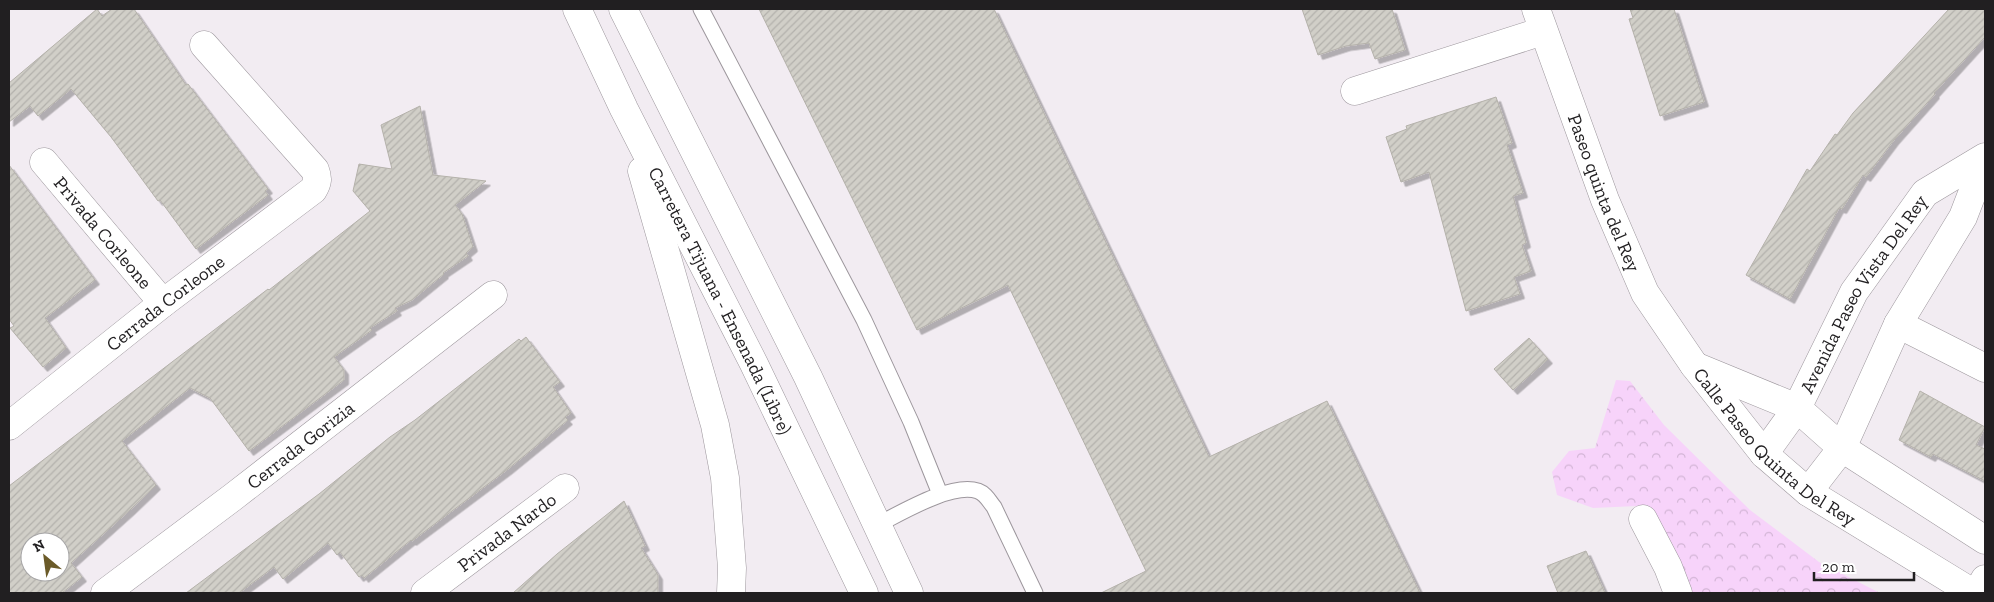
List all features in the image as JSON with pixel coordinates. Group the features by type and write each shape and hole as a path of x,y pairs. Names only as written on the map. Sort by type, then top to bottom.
{"main road":[{"name":"Carretera Tijuana - Ensenada (Libre)","path":"577,9 624,109 754,364 864,593"},
{"path":"623,9 808,377 909,593"},
{"path":"1355,91 1540,20"},
{"name":"Paseo quinta del Rey","path":"1540,20 1604,200 1645,293 1694,365"},
{"name":"Cerrada Corleone","path":"9,426 163,303 313,190 318,179 315,170 204,45"},
{"path":"624,109 715,425 725,478 732,568 731,593"},
{"name":"Avenida Paseo Vista Del Rey","path":"1808,492 1842,448 1898,324 1963,217 1985,159"},
{"name":"Avenida Paseo Vista Del Rey","path":"1764,454 1797,408 1854,292 1925,193 1985,159"},
{"name":"Privada Corleone","path":"44,162 163,303"},
{"name":"Cerrada Gorizia","path":"105,593 233,497 493,295"},
{"path":"1898,324 1985,368"},
{"name":"Calle Paseo Quinta Del Rey","path":"1694,365 1797,408 1842,448 1985,540"},
{"name":"Calle Paseo Quinta Del Rey","path":"1694,365 1764,454 1808,492 1972,593"},
{"name":"Privada Nardo","path":"425,593 565,488"},
{"path":"1642,519 1668,567 1678,593"},
{"path":"1977,593 1985,579"}],"lane":[{"path":"701,9 864,320 911,422 940,494"},
{"path":"877,525 940,494 969,490 977,491 986,496 994,507 1035,593"}],"green space":[{"path":"1616,380 1630,381 1664,425 1750,510 1819,562 1880,593 1679,593 1651,525 1637,506 1593,508 1557,495 1552,472 1569,451 1595,448"}],"building":[{"path":"97,9 102,16 112,9 134,9 186,85 188,84 268,189 265,191 268,195 196,249 111,137 71,89 38,116 30,106 9,122 9,83"},
{"path":"759,9 994,9 1209,457 1327,401 1420,593 1101,593 1146,571 1008,285 917,330"},
{"path":"1302,9 1392,9 1405,50 1375,59 1369,43 1346,46 1318,55"},
{"path":"1630,9 1674,9 1704,102 1660,116 1629,19 1633,18"},
{"path":"1949,9 1985,9 1985,37 1894,140 1866,177 1863,175 1842,209 1839,208 1790,299 1746,275 1807,169 1810,171 1835,134 1837,135 1853,113"},
{"path":"1496,97 1512,143 1507,145 1523,193 1513,196 1526,243 1522,245 1531,271 1514,277 1520,294 1466,311 1429,172 1401,182 1386,137 1407,129 1406,126"},
{"path":"420,106 433,175 486,181 455,205 462,214 473,247 466,253 468,256 443,273 412,300 395,308 397,311 370,328 372,330 334,357 344,370 344,380 249,451 210,398 190,388 122,441 156,485 71,563 82,577 62,593 9,593 9,486 269,290 370,211 353,191 359,164 392,169 381,125"},
{"path":"9,165 95,280 45,318 66,348 43,367 10,328 14,326 9,319"},
{"path":"526,337 560,382 553,387 571,413 565,417 568,420 508,469 411,540 364,578 362,575 359,577 340,552 337,555 328,543 283,579 274,567 239,593 186,593 319,494 390,437 415,420 519,339 521,341"},
{"path":"1529,338 1548,359 1513,390 1494,369"},
{"path":"1920,391 1985,427 1976,445 1985,449 1985,481 1933,454 1931,457 1899,440"},
{"path":"624,501 645,546 641,548 658,575 658,593 513,593 557,554"},
{"path":"1586,551 1605,593 1558,593 1547,566"}]}
